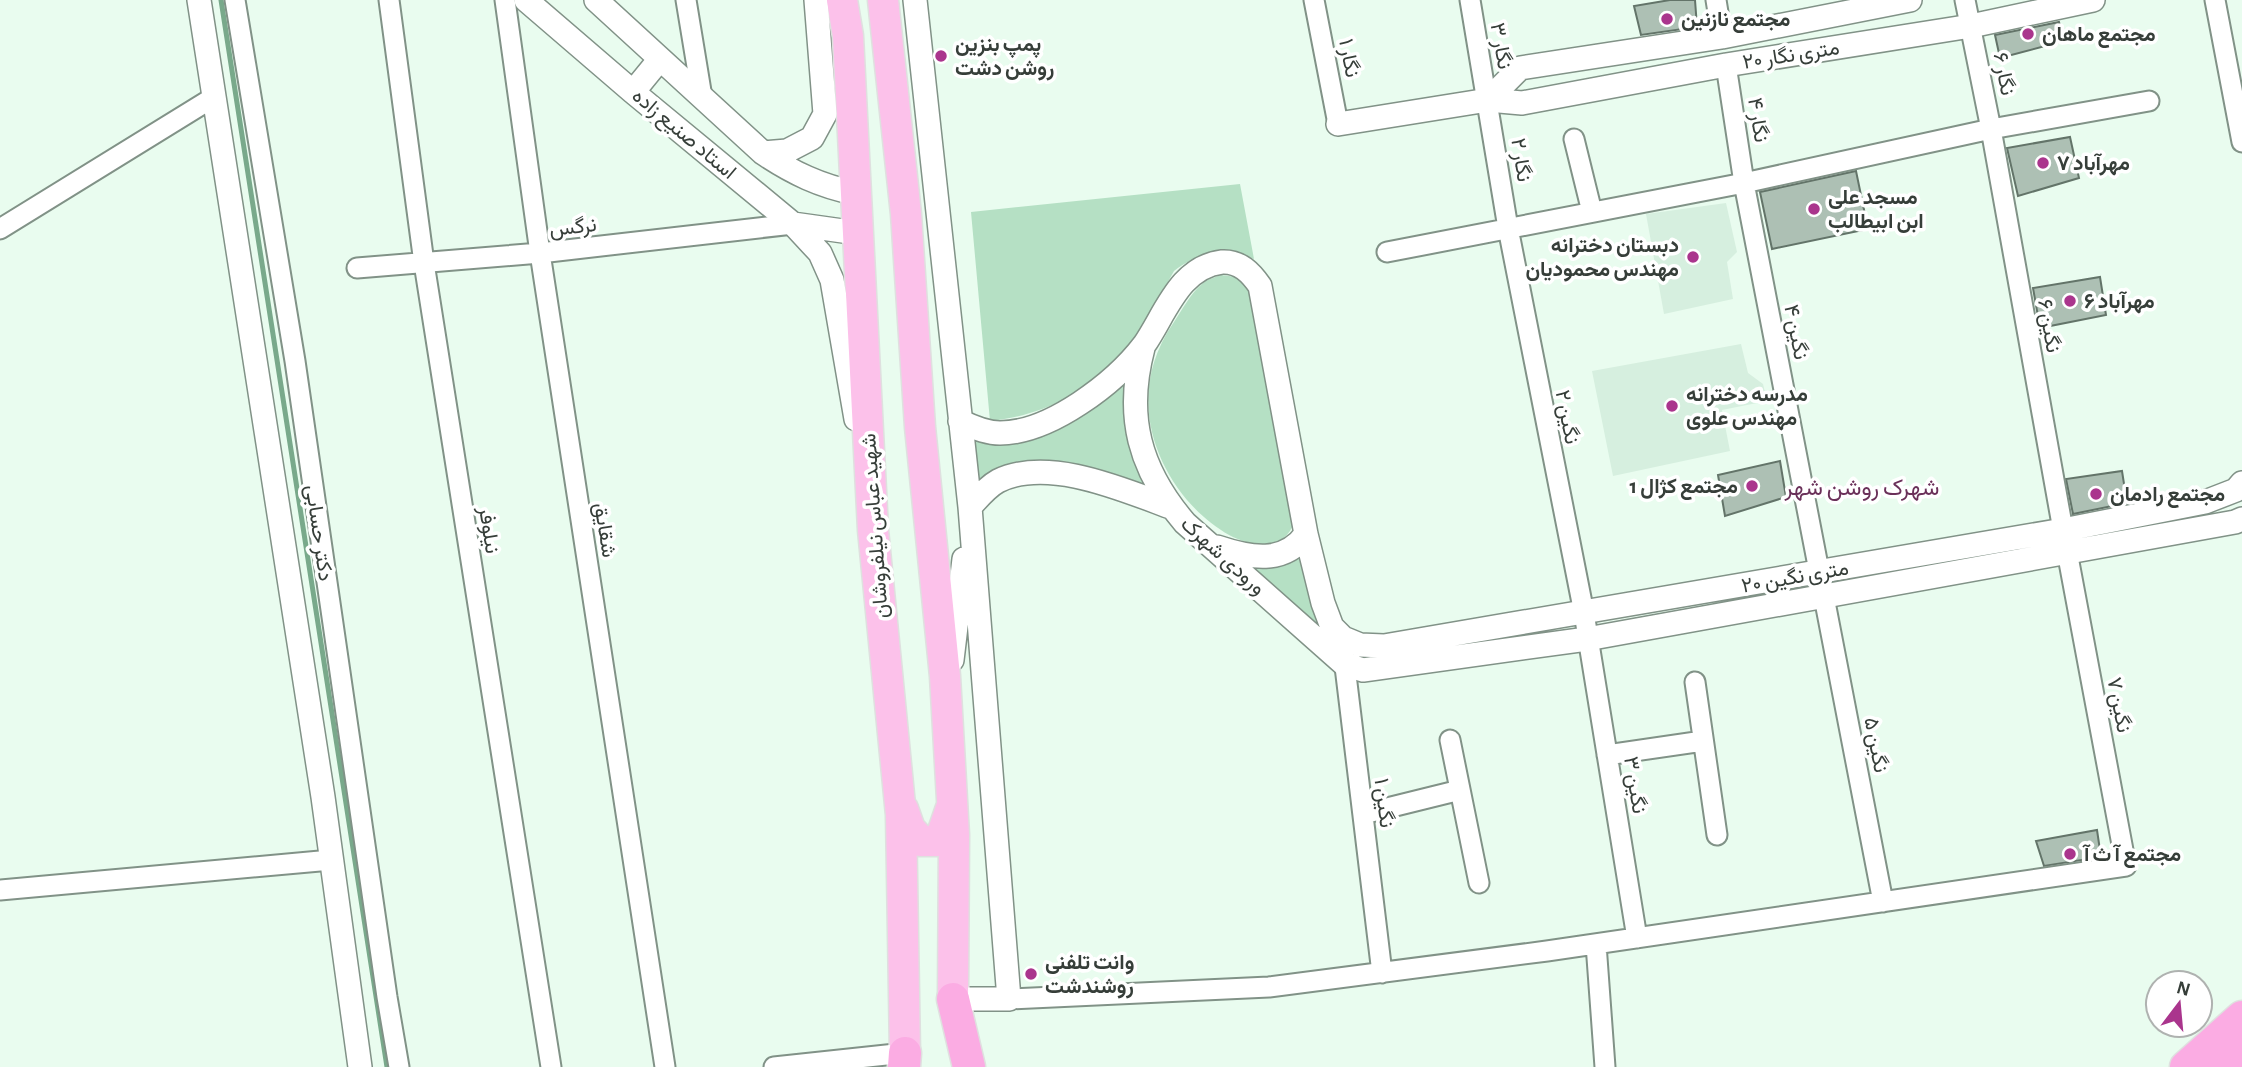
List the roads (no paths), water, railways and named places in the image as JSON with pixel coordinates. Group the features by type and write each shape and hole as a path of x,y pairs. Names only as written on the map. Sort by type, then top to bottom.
{"highway":[{"path":"953,999 970,1067"},
{"path":"2186,1067 2242,1017"},
{"path":"2222,1067 2242,1050"}],"main road":[{"path":"883,0 906,214 920,427 946,706 954,835 953,999"},
{"name":"شهید عباس نیلفروشان","path":"830,7 848,36 873,530 899,799 905,1060"},
{"path":"855,193 906,214"},
{"path":"858,233 906,214"},
{"path":"899,799 910,829 921,841 936,841 942,834 952,803"}],"street":[{"name":"دکتر حسابی","path":"199,0 302,659 360,1067"},
{"name":"دکتر حسابی","path":"235,0 295,361 399,1067"},
{"name":"نیلوفر","path":"389,0 424,262 551,1067"},
{"name":"شقایق","path":"505,0 540,253 665,1067"},
{"name":"استاد صنیع زاده","path":"526,0 633,93 793,224 820,253 832,280 854,417 868,435"},
{"name":"استاد صنیع زاده","path":"596,0 763,153 825,187 855,193"},
{"path":"686,0 702,97"},
{"path":"915,0 970,507 1009,999"},
{"name":"نگار ۱","path":"1314,0 1338,124"},
{"name":"نگار ۳","path":"1470,0 1488,100"},
{"path":"1716,0 1726,65"},
{"name":"۲۰ متری نگار","path":"1488,100 1520,68 1722,37 1910,0"},
{"name":"نگار ۶","path":"1965,0 1991,129"},
{"name":"۲۰ متری نگار","path":"1338,124 1488,100 1522,103 1726,65 1972,26 2093,0"},
{"path":"2215,0 2242,142"},
{"path":"763,153 787,151 805,143 812,138 825,114 830,7"},
{"path":"633,93 660,60"},
{"name":"نگار ۴","path":"1726,65 1744,183"},
{"path":"0,229 214,97"},
{"name":"نگار ۲","path":"1488,100 1508,228"},
{"path":"1387,251 1744,183 1991,129 2149,101"},
{"name":"نگین ۶","path":"1991,129 2065,541"},
{"path":"1574,139 1592,212"},
{"name":"نگین ۴","path":"1744,183 1825,596"},
{"path":"793,224 858,233"},
{"name":"نرگس","path":"357,268 540,253 793,224"},
{"name":"نگین ۲","path":"1508,228 1587,639"},
{"path":"960,421 973,428 1002,433 1045,421 1082,402 1144,344 1178,290 1200,268 1212,263 1229,262 1241,266 1252,274 1260,286 1306,534 1323,603 1332,627 1343,638"},
{"path":"1144,344 1135,389 1138,435 1148,466 1172,508"},
{"name":"ورودی شهرک","path":"970,507 997,482 1015,475 1049,472 1102,484 1172,508 1185,523 1344,664"},
{"name":"۲۰ متری نگین","path":"1344,664 1363,670 1587,639 1825,596 2065,541 2205,502 2236,489 2242,483"},
{"path":"946,706 970,507"},
{"name":"۲۰ متری نگین","path":"1343,638 1360,645 1384,646 1820,573 2242,519"},
{"path":"1211,545 1244,555 1274,556 1297,546 1306,534"},
{"name":"نگین ۷","path":"1883,902 2126,866 2065,541"},
{"name":"نگین ۵","path":"1825,596 1883,902"},
{"name":"نگین ۱","path":"1343,638 1382,973"},
{"name":"نگین ۳","path":"1587,639 1637,938"},
{"path":"1695,682 1717,835"},
{"path":"1450,740 1479,883"},
{"path":"1607,755 1703,741"},
{"path":"1363,814 1460,790"},
{"path":"0,890 331,860"},
{"path":"953,999 1009,999 1269,987 1595,944 1883,902"},
{"path":"1595,944 1605,1067"},
{"path":"774,1067 905,1060"}],"waterway":[{"path":"221,0 387,1067"}],"place":[{"name":"مجتمع نازنین","path":"1667,19"},
{"name":"مجتمع ماهان","path":"2028,34"},
{"name":"پمپ بنزین روشن دشت","path":"941,56"},
{"name":"مهرآباد ۷","path":"2043,163"},
{"name":"مسجد علی ابن ابیطالب","path":"1814,209"},
{"name":"دبستان دخترانه مهندس محمودیان","path":"1693,257"},
{"name":"مهرآباد ۶","path":"2070,301"},
{"name":"مدرسه دخترانه مهندس علوی","path":"1672,406"},
{"name":"مجتمع کژال 1","path":"1752,486"},
{"name":"مجتمع رادمان","path":"2096,494"},
{"name":"مجتمع آ ث آ","path":"2070,854"},
{"name":"وانت تلفنی روشندشت","path":"1031,974"}],"district":[{"name":"شهرک روشن شهر","path":"1862,488"}]}
